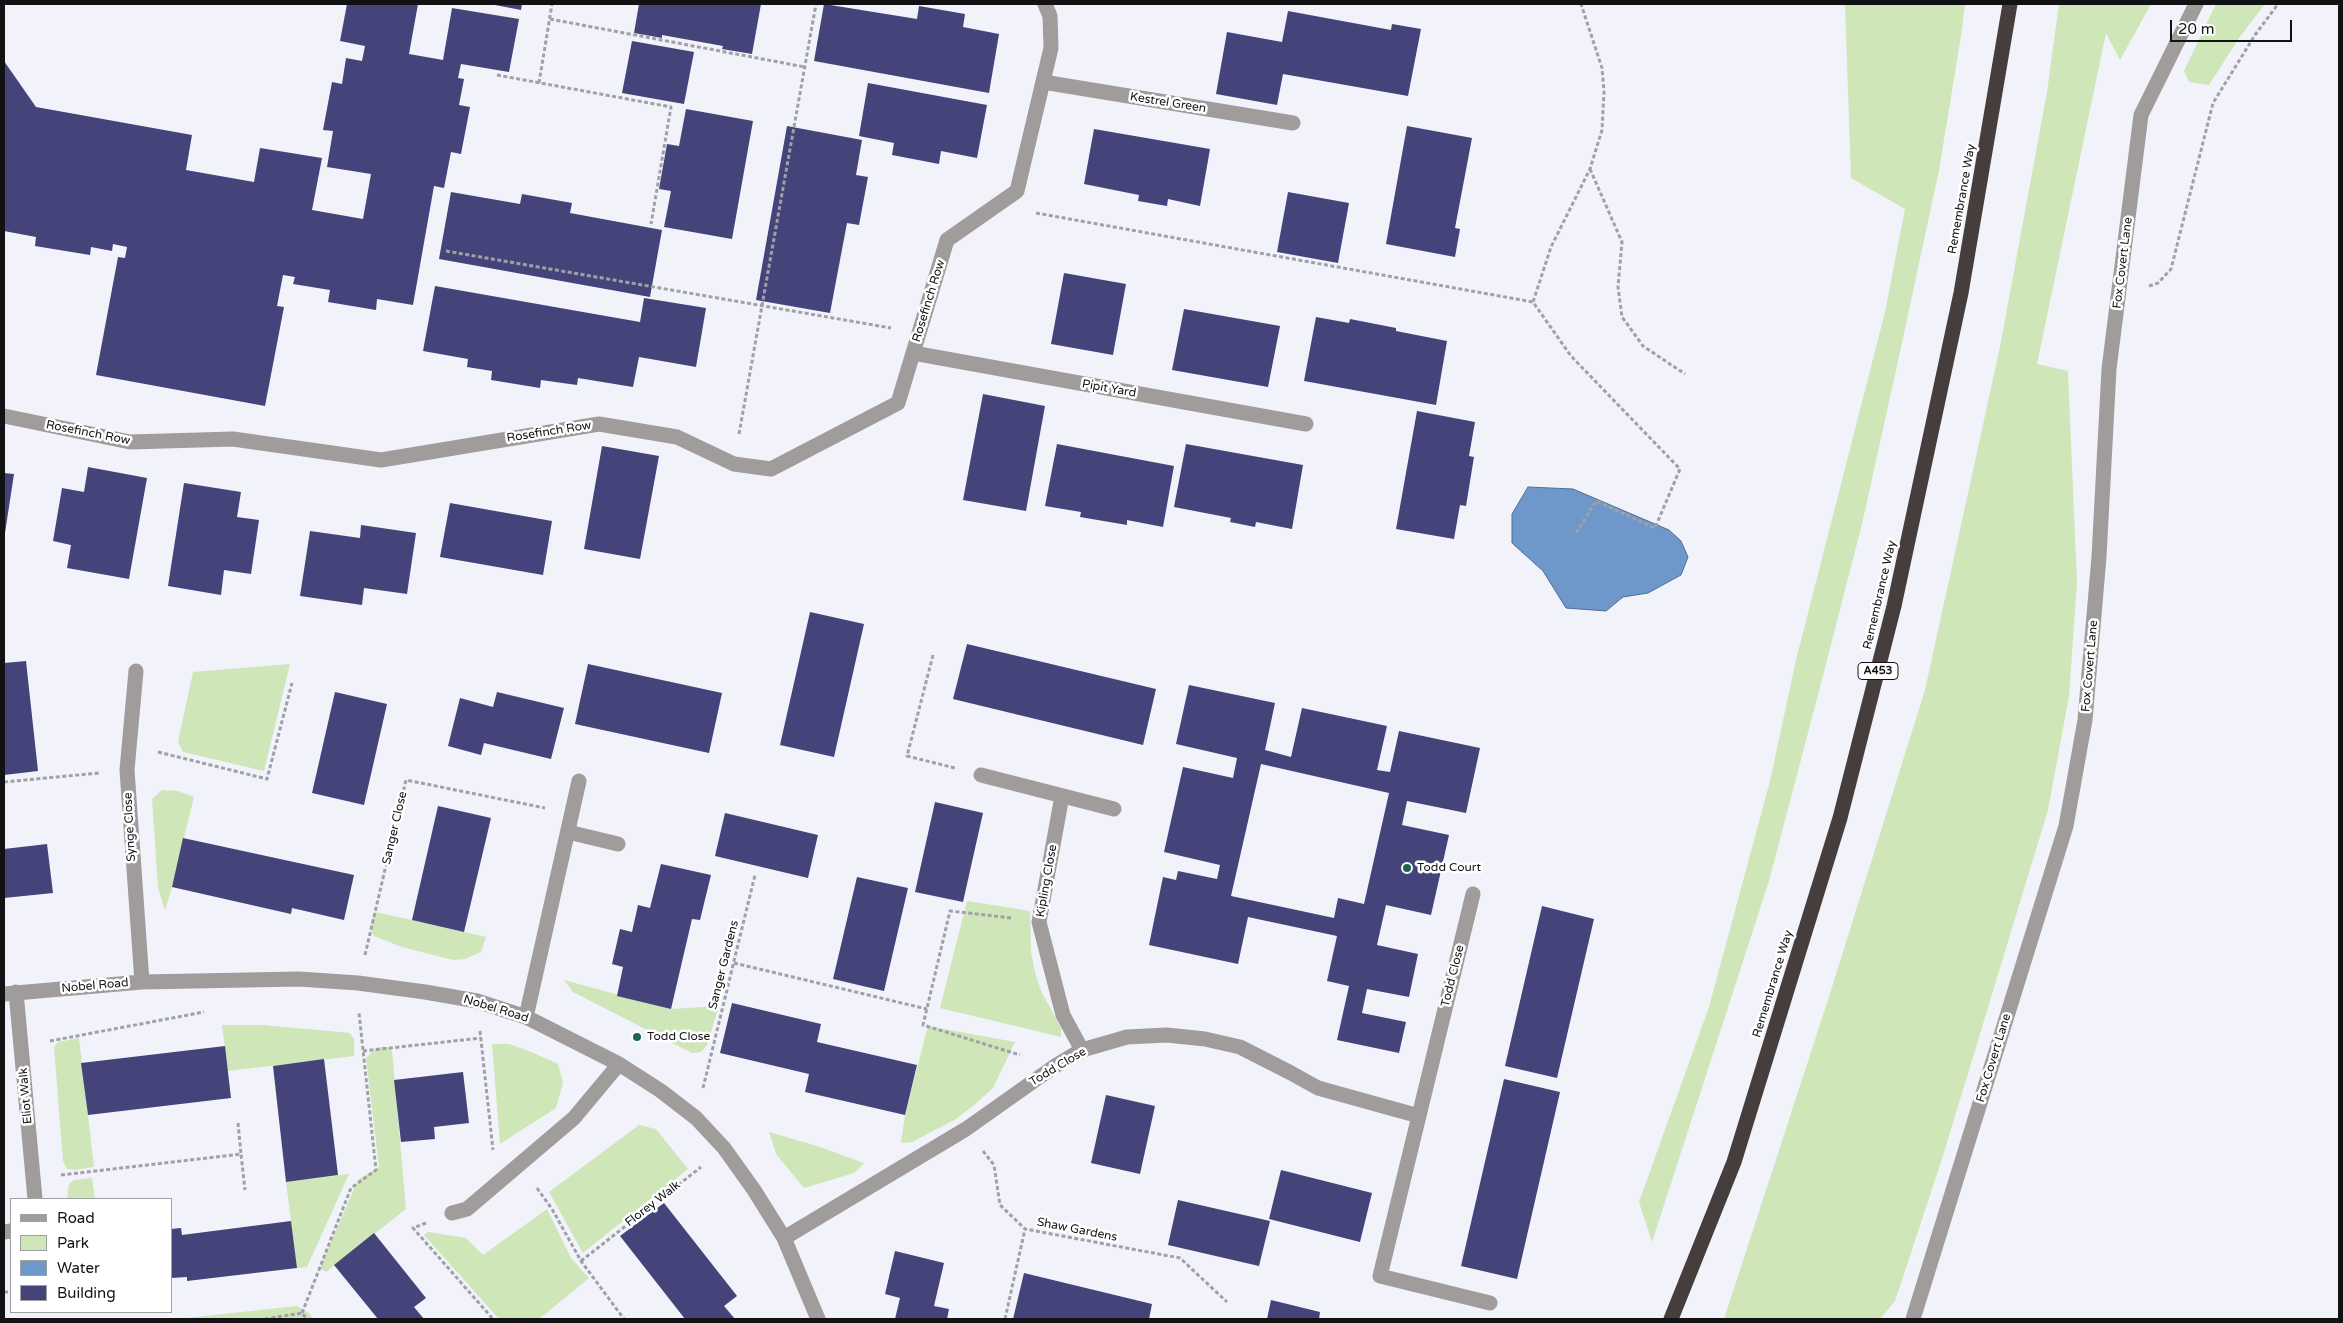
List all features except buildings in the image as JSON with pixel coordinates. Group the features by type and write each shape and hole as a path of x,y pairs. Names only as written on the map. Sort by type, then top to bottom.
{"highway":[{"name":"Remembrance Way","path":"1671,1319 1734,1162 1843,808 1894,606 1961,293 2010,4"}],"street":[{"name":"Rosefinch Row","path":"4,416 130,442 233,439 381,460 599,424 678,437 734,464 771,469 898,403 947,240 1017,191 1051,48 1050,16 1045,4"},
{"name":"Fox Covert Lane","path":"1913,1319 2066,826 2085,720 2099,557 2109,369 2141,116 2196,4"},
{"name":"Kestrel Green","path":"1043,82 1293,123"},
{"name":"Pipit Yard","path":"913,353 1306,424"},
{"name":"Synge Close","path":"136,671 127,770 142,982"},
{"path":"981,775 1114,809"},
{"path":"526,1017 579,782"},
{"name":"Kipling Close","path":"1062,796 1039,922 1063,1015 1082,1050"},
{"path":"568,832 618,844"},
{"name":"Todd Close","path":"1473,894 1380,1276 1490,1303"},
{"name":"Nobel Road","path":"10,993 142,982 299,979 358,983 477,1001 526,1017 619,1064 661,1091 696,1118 724,1148 754,1190 784,1238 818,1319"},
{"name":"Eliot Walk","path":"10,993 21,1043 35,1198"},
{"name":"Todd Close","path":"784,1238 966,1129 1055,1066 1082,1050 1127,1037 1166,1035 1205,1039 1240,1048 1318,1088 1419,1116"},
{"path":"452,1213 467,1209 574,1118 619,1064"}],"path":[{"path":"539,83 552,4"},
{"path":"734,464 816,4"},
{"path":"1533,302 1551,247 1590,170 1602,130 1604,92 1602,68 1581,4"},
{"path":"2158,283 2171,269 2213,103 2255,34 2278,4"},
{"path":"550,19 805,67"},
{"path":"497,76 671,107 651,224"},
{"path":"1590,170 1622,242 1618,287 1622,317 1644,346 1685,374"},
{"path":"996,206 1533,302 1571,356 1680,469 1655,528 1596,502 1576,533"},
{"path":"446,251 919,332"},
{"path":"933,655 907,756 981,775"},
{"path":"129,745 267,779 292,683"},
{"path":"4,782 127,770"},
{"name":"Sanger Close","path":"358,983 406,780 572,813"},
{"name":"Sanger Gardens","path":"696,1118 755,875"},
{"path":"1039,922 950,911 923,1025 1055,1066"},
{"path":"734,963 927,1009"},
{"path":"302,1313 351,1188 376,1170 363,1051 358,983"},
{"path":"477,1001 496,1186"},
{"path":"21,1043 48,1042 207,1012"},
{"path":"363,1051 481,1038"},
{"path":"238,1123 245,1190"},
{"name":"Shaw Gardens","path":"966,1129 994,1165 1000,1205 1025,1229 1180,1258 1228,1302"},
{"name":"Florey Walk","path":"582,1261 724,1148"},
{"path":"57,1176 241,1154"},
{"path":"520,1165 552,1209 582,1261 624,1319"},
{"path":"452,1213 413,1228 493,1319"},
{"path":"1005,1319 1025,1229"},
{"path":"265,1319 302,1313"},
{"path":"302,1313 307,1319"}],"green space":[{"path":"1845,4 1965,4 1939,170 1862,524 1769,881 1652,1242 1639,1202 1709,1007 1770,781 1796,660 1885,312 1905,209 1851,178"},
{"path":"2059,4 2151,4 2120,60 2106,33 2037,364 2068,371 2077,583 2069,696 2048,810 1942,1159 1895,1301 1880,1319 1724,1319 1827,1003 1925,690 2000,347 2047,92"},
{"path":"2216,4 2265,4 2239,38 2209,85 2189,82 2184,71"},
{"path":"290,664 264,771 183,752 178,742 193,672"},
{"path":"162,790 178,791 194,797 165,910 158,888 152,799"},
{"path":"967,901 1030,911 1031,952 1035,972 1041,991 1061,1028 1061,1037 940,1008"},
{"path":"375,912 486,937 481,952 465,959 453,960 402,947 374,936 370,927"},
{"path":"564,980 671,1009 719,1006 707,1045 701,1052 692,1053 573,992"},
{"path":"222,1025 263,1025 350,1033 354,1039 354,1056 228,1071"},
{"path":"928,1026 1015,1042 993,1088 974,1105 956,1119 912,1142 901,1143 905,1115"},
{"path":"79,1038 94,1167 75,1170 67,1169 63,1161 54,1047 58,1042"},
{"path":"492,1044 509,1044 558,1064 563,1083 556,1108 500,1144"},
{"path":"388,1047 392,1051 406,1209 326,1272 320,1268 358,1180 379,1167 366,1058 376,1048"},
{"path":"639,1125 656,1129 688,1169 583,1253 549,1192"},
{"path":"769,1132 817,1146 864,1163 854,1173 804,1188 776,1154"},
{"path":"349,1174 307,1267 297,1268 286,1182"},
{"path":"92,1178 95,1198 67,1198 69,1184 74,1180"},
{"path":"547,1209 571,1258 589,1278 539,1319 499,1319 424,1235 428,1232 466,1238 483,1255"},
{"path":"297,1306 309,1313 313,1319 177,1319"}],"water":[{"path":"1528,487 1573,489 1669,530 1681,541 1688,557 1681,575 1648,593 1623,597 1606,611 1566,608 1543,571 1512,543 1512,514"}],"place":[{"name":"Todd Court","path":"1407,868"},
{"name":"Todd Close","path":"637,1037"}]}
